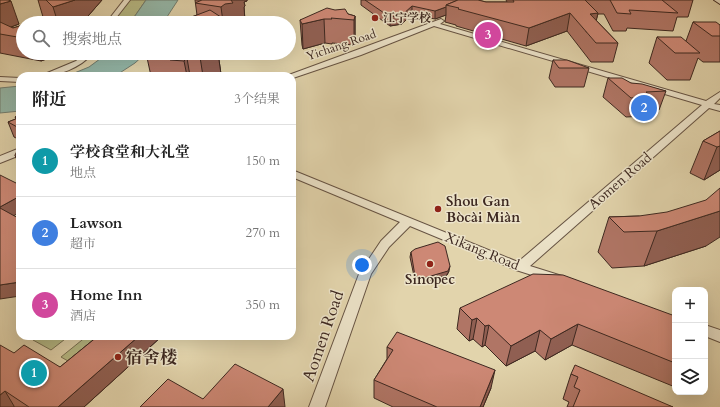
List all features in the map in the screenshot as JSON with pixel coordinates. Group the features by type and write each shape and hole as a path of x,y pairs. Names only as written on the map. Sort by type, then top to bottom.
{"street":[{"path":"114,16 127,0"},
{"name":"Yichang Road","path":"296,74 358,53 448,18"},
{"path":"434,24 720,108"},
{"path":"55,72 79,63 82,60"},
{"path":"0,79 16,80"},
{"name":"Aomen Road","path":"520,266 720,94"},
{"path":"0,160 16,153"},
{"name":"Xikang Road","path":"296,175 520,266 566,283"},
{"name":"Aomen Road","path":"317,407 365,274 385,244 408,221"},
{"path":"708,331 720,336"}],"green space":[{"path":"130,0 146,0 135,16 117,16"},
{"path":"33,340 64,340 51,350"},
{"path":"82,340 113,340 80,368 61,357"}],"shaded area":[{"path":"146,0 178,0 168,16 135,16"},
{"path":"98,60 138,60 121,72 77,72 89,67"},
{"path":"16,86 16,111 0,113 0,88"}],"building":[{"path":"0,0 8,0 11,1 0,4"},
{"path":"46,0 75,0 53,7"},
{"path":"202,0 231,0 233,3 225,4 221,7 195,3"},
{"path":"365,0 458,0 435,11 412,6 402,15 390,17"},
{"path":"458,0 514,2 513,0 585,0 598,13 590,14 618,43 596,43 570,13 529,28 446,5"},
{"path":"610,0 662,0 678,13 629,10 631,14 617,13"},
{"path":"327,8 335,10 345,9 348,14 355,16 354,20 331,18 332,19 324,19 302,24 300,20"},
{"path":"210,10 219,16 194,16"},
{"path":"0,22 13,28 16,27 16,37 0,34"},
{"path":"693,22 716,22 720,25 720,36 712,36"},
{"path":"657,37 681,37 700,53 675,53"},
{"path":"553,60 567,60 589,68 559,68"},
{"path":"608,78 622,78 631,83 642,84 666,91 646,92 651,96 631,98"},
{"path":"16,119 16,126 8,122"},
{"path":"720,131 720,146 717,147 703,141"},
{"path":"0,175 16,183 16,198 0,207"},
{"path":"720,188 720,211 657,231 624,232 609,217 639,216 667,212 706,200"},
{"path":"0,208 16,217 16,283 0,285"},
{"name":"Sinopec","path":"438,242 445,246 450,266 448,271 424,278 415,276 411,252 415,249"},
{"path":"533,274 563,275 672,315 672,362 578,324 551,339 540,330 511,346 489,325 485,326 477,318 472,320 460,308"},
{"path":"397,332 495,370 480,407 437,407 374,380 393,350 387,347"},
{"path":"93,340 134,340 58,407 29,407 5,391 0,395 0,345 14,353 24,345 60,367"},
{"path":"235,364 283,389 268,407 140,407 168,379 203,399"},
{"path":"575,365 673,407 573,407 580,390 574,387 578,377 571,374"}],"place":[{"name":"江宁学校","path":"375,18"},
{"name":"Home Inn","path":"488,35"},
{"name":"Lawson","path":"644,108"},
{"name":"Shou Gan Bòcài Miàn","path":"438,209"},
{"name":"Sinopec","path":"430,264"},
{"name":"宿舍楼","path":"118,357"},
{"name":"学校食堂和大礼堂","path":"34,373"}]}
